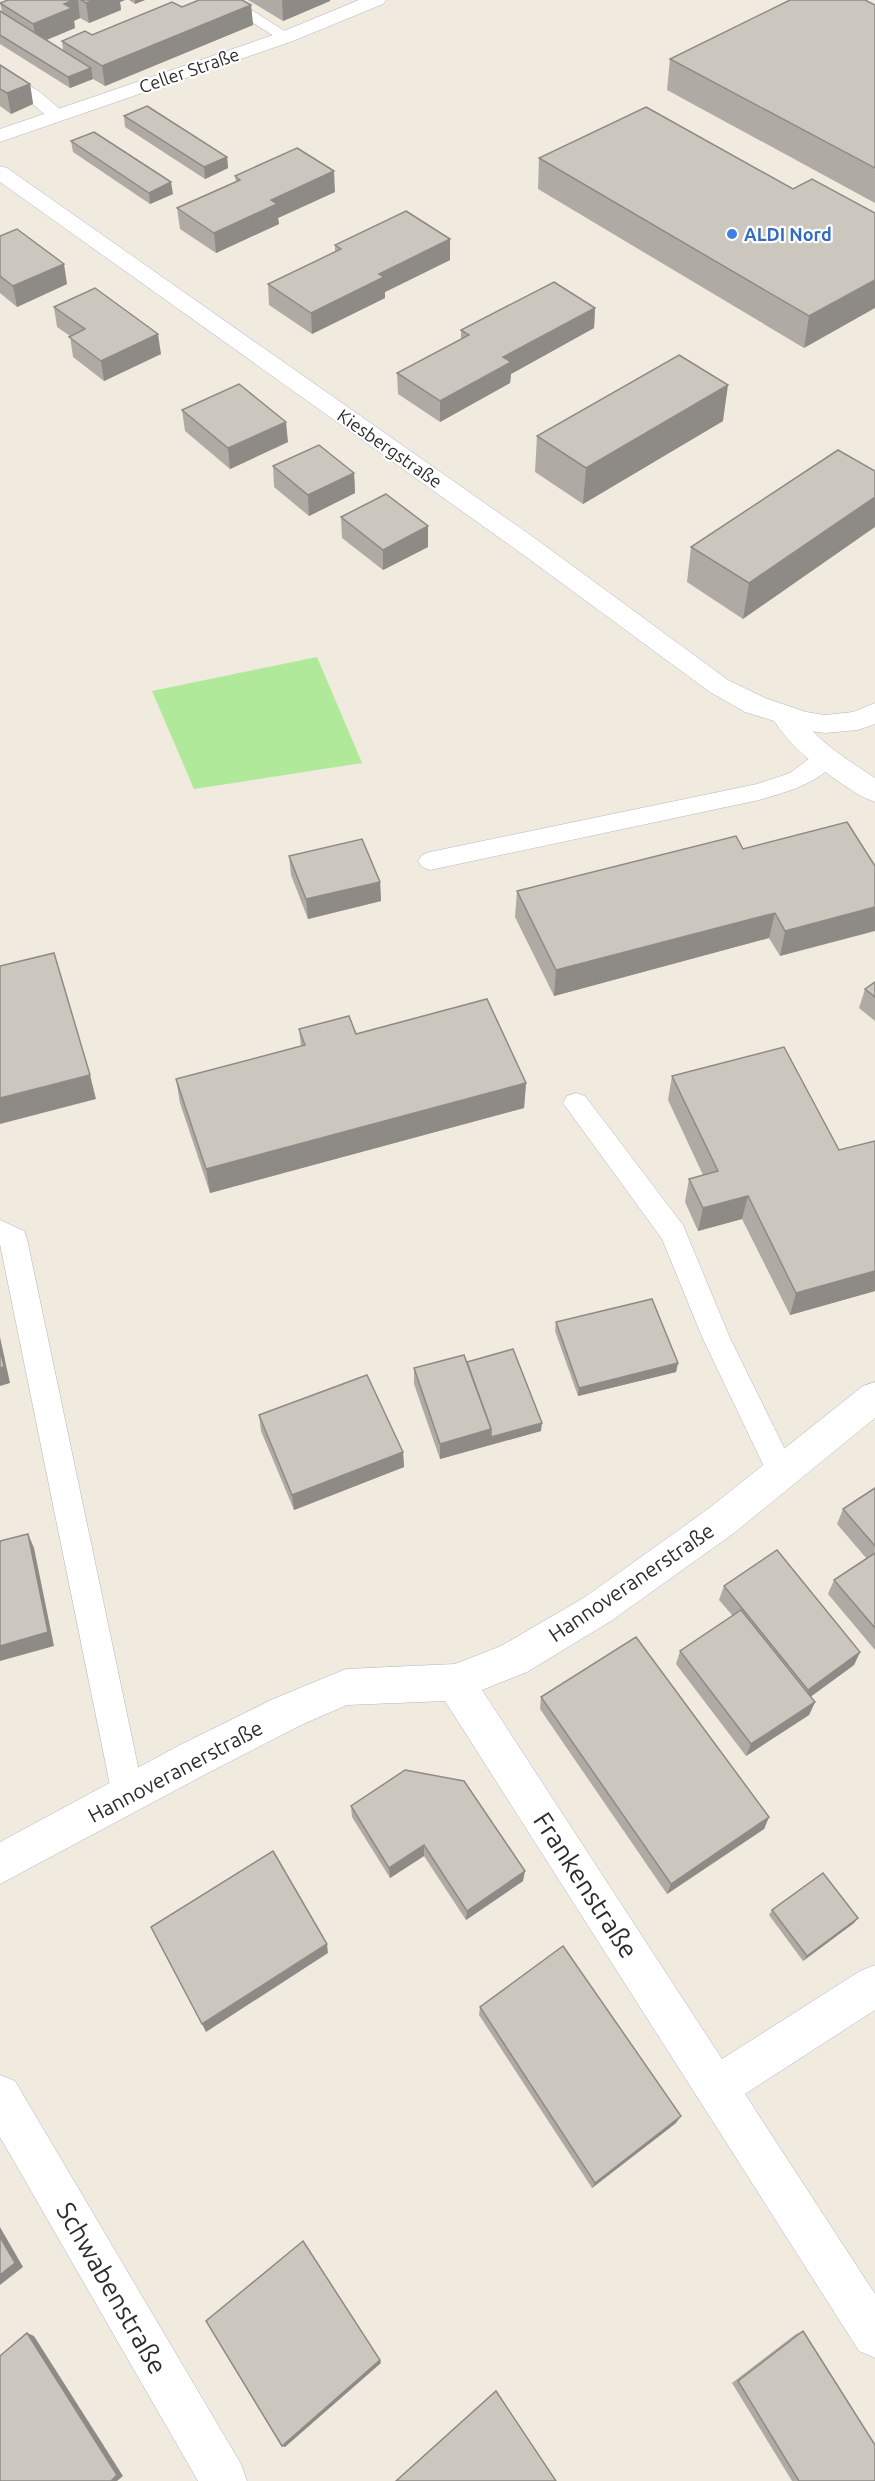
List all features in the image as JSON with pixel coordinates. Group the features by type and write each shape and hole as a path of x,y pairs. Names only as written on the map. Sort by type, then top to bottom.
{"street":[{"name":"Celler Straße","path":"0,136 286,37 376,0"},
{"name":"Kiesbergstraße","path":"0,172 527,545 719,686 754,705 785,716 825,724 858,721 875,712"},
{"path":"785,716 792,729 803,740 875,792"},
{"name":"Hannoveranerstraße","path":"0,1864 287,1712 346,1687 455,1683 514,1659 598,1609 721,1521 875,1397"},
{"name":"Frankenstraße","path":"455,1683 875,2335"},
{"path":"717,2087 875,1986"},
{"name":"Schwabenstraße","path":"0,2096 224,2481"}],"lane":[{"path":"225,0 286,37"},
{"path":"0,74 34,96 56,115"},
{"path":"430,861 759,792 798,779 827,757"},
{"path":"576,1103 673,1233 717,1339 781,1472"},
{"path":"0,1230 14,1239 128,1795"}],"green space":[{"path":"317,657 362,763 194,789 152,691"}],"building":[{"path":"8,0 73,0 64,4 72,8 33,24 0,3"},
{"path":"199,0 242,0 251,5 102,66 62,41 85,31 92,35 172,2 182,7"},
{"path":"790,0 865,0 875,5 875,168 670,59"},
{"path":"0,11 91,68 68,77 0,35"},
{"path":"0,65 30,84 7,93 0,89"},
{"path":"147,106 227,157 204,167 124,116"},
{"name":"ALDI Nord","path":"646,107 793,189 812,179 875,213 875,280 809,316 539,158"},
{"path":"94,132 171,182 149,193 71,141"},
{"path":"297,148 334,171 271,200 277,204 214,233 177,208 240,180 235,176"},
{"path":"406,211 450,239 379,274 384,277 311,313 268,284 341,249 335,245"},
{"path":"17,229 64,264 13,286 0,276 0,236"},
{"path":"554,282 595,308 503,357 511,362 440,401 397,373 469,335 461,330"},
{"path":"95,288 158,334 101,361 69,337 85,329 54,307"},
{"path":"679,355 728,385 586,468 537,436"},
{"path":"239,384 286,422 228,448 182,410"},
{"path":"319,445 354,473 308,495 273,466"},
{"path":"838,450 875,471 875,497 749,583 691,547"},
{"path":"386,494 428,526 383,550 341,517"},
{"path":"847,822 875,866 875,907 785,931 775,913 556,970 517,891 736,836 743,849"},
{"path":"362,839 380,882 306,899 289,856"},
{"path":"54,953 90,1075 0,1098 0,966"},
{"path":"875,982 875,997 865,989"},
{"path":"487,999 526,1083 206,1169 176,1079 305,1045 299,1029 349,1016 356,1034"},
{"path":"784,1047 839,1150 875,1141 875,1271 796,1293 748,1196 703,1208 689,1179 718,1171 672,1076"},
{"path":"652,1299 678,1363 579,1388 556,1322"},
{"path":"0,1348 4,1367 0,1368"},
{"path":"513,1349 542,1423 491,1437 491,1429 467,1362"},
{"path":"464,1355 491,1429 440,1444 414,1368"},
{"path":"367,1375 403,1452 292,1495 259,1415"},
{"path":"875,1488 875,1546 843,1509"},
{"path":"28,1534 48,1632 0,1646 0,1541"},
{"path":"777,1550 860,1652 808,1690 724,1586"},
{"path":"875,1553 875,1628 834,1580"},
{"path":"741,1610 815,1702 751,1744 680,1651"},
{"path":"636,1637 769,1817 671,1884 541,1697"},
{"path":"405,1770 464,1781 525,1871 467,1911 424,1845 389,1868 351,1806"},
{"path":"273,1851 327,1944 202,2024 151,1927"},
{"path":"823,1873 858,1918 807,1956 772,1910"},
{"path":"563,1946 681,2116 595,2183 480,2007"},
{"path":"0,2237 15,2263 0,2275"},
{"path":"303,2241 380,2360 282,2446 206,2321"},
{"path":"803,2331 875,2445 875,2481 799,2481 738,2381"},
{"path":"27,2333 117,2475 111,2481 0,2481 0,2356"},
{"path":"496,2391 556,2481 396,2481"}],"place":[{"name":"ALDI Nord","path":"732,234"}]}
